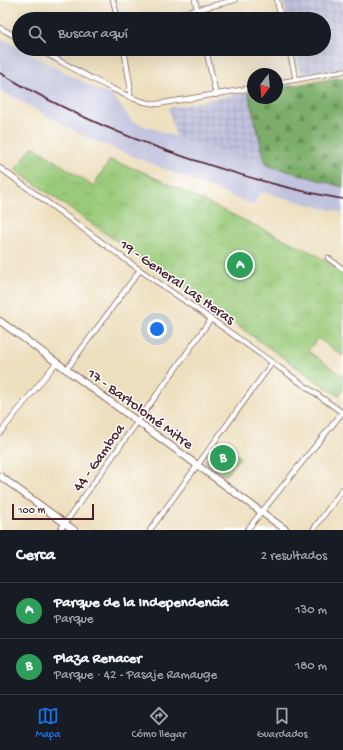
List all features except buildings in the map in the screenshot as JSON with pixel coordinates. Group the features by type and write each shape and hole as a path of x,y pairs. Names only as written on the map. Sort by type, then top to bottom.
{"street":[{"path":"113,0 116,12"},
{"path":"195,0 197,10"},
{"path":"189,12 235,0"},
{"path":"277,0 280,12"},
{"path":"0,28 12,34"},
{"path":"51,56 92,79 145,103 157,104 247,89"},
{"path":"125,56 130,85 130,97"},
{"path":"208,56 216,95"},
{"path":"291,56 296,80"},
{"path":"283,82 343,71"},
{"name":"19 - General Las Heras","path":"1,171 343,413"},
{"path":"328,258 343,269"},
{"path":"66,370 140,270"},
{"name":"44 - Gamboa","path":"60,530 211,319"},
{"name":"17 - Bartolomé Mitre","path":"0,321 286,530"},
{"path":"0,432 56,363"},
{"path":"150,530 272,363"},
{"path":"247,530 343,413"},
{"path":"0,476 74,530"},
{"path":"313,530 343,488"}],"shaded area":[{"path":"283,0 343,0 343,68 301,74 297,56 331,56 331,12 286,12"},
{"path":"0,38 12,44 12,56 34,56 98,90 112,95 132,121 176,137 343,187 343,213 261,192 253,205 88,138 0,90"},
{"path":"247,92 247,104 251,104 266,165 176,137 168,108"}],"green space":[{"path":"343,77 343,187 266,165 251,104 283,104 283,87"},
{"path":"33,146 93,186 110,160 141,171 317,255 343,274 343,356 318,338 308,351 343,376 343,389 338,396 15,170"},
{"path":"219,441 240,457 225,476 207,463 206,460"}],"railway":[{"path":"0,73 80,115 162,149 265,182 296,190 343,199"}],"place":[{"name":"Parque de la Independencia","path":"240,265"},
{"name":"Plaza Renacer","path":"223,458"}]}
